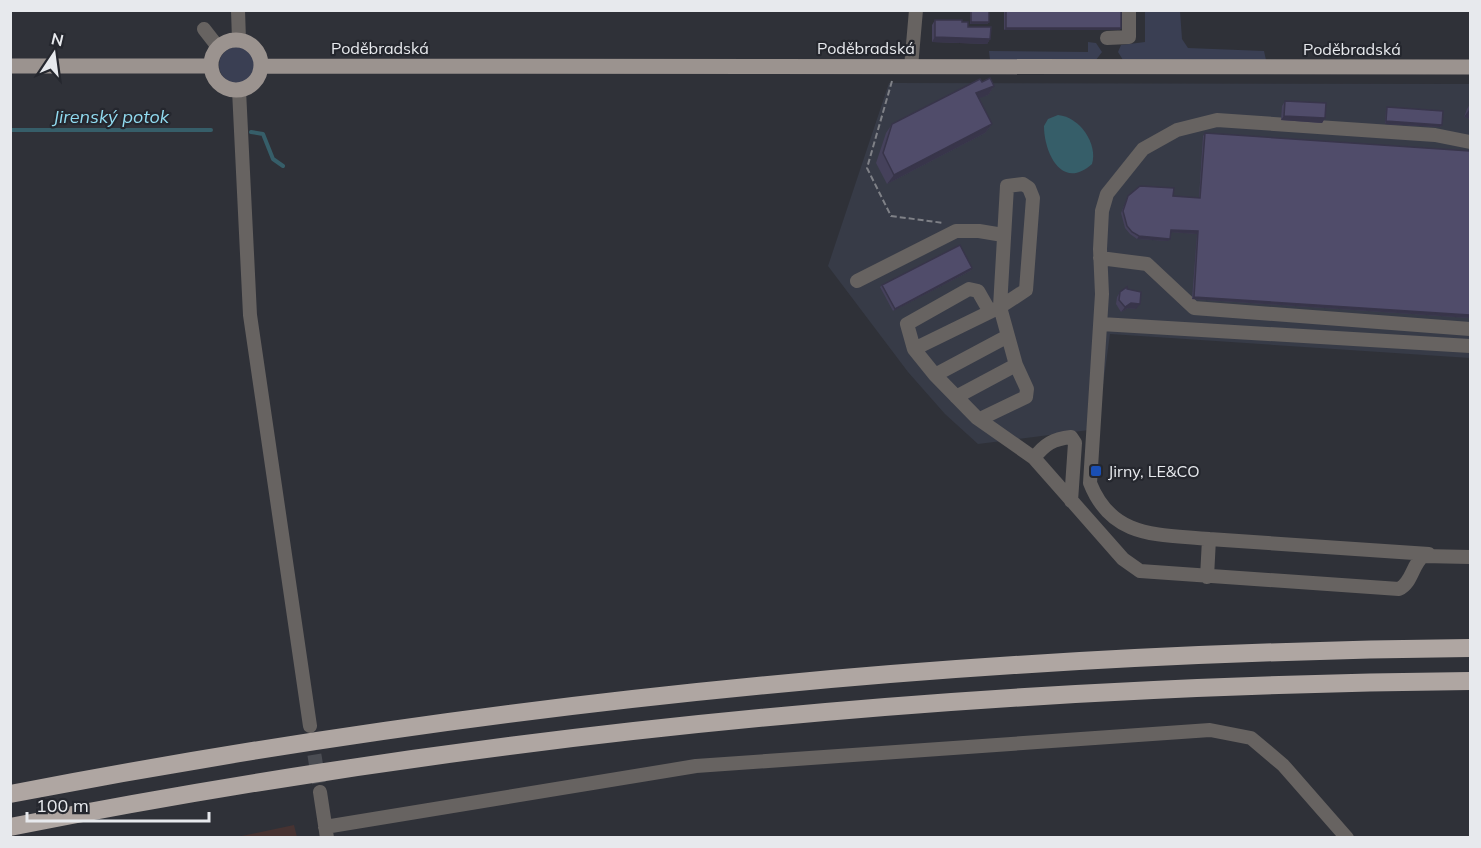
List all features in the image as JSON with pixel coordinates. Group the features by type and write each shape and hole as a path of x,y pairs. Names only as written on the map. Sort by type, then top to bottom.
{"highway":[{"path":"10,794 294,746 568,707 867,676 1236,654 1470,648"},
{"path":"10,827 298,776 672,726 868,708 1074,694 1282,684 1470,681"}],"main road":[{"path":"231,40 239,40 253,45 261,58 262,66 252,85 239,90 220,84 211,66 218,47 231,40"},
{"path":"10,66 211,66"},
{"name":"Poděbradská","path":"262,66 1470,67"}],"street":[{"path":"238,10 239,40"},
{"path":"910,66 916,10"},
{"path":"1107,38 1129,37 1129,10"},
{"path":"204,29 218,47"},
{"path":"239,90 250,315 310,726"},
{"path":"1470,142 1436,135 1217,120 1178,130 1143,148 1107,194 1102,211 1101,324 1090,483 1095,497 1115,520 1131,529 1148,534 1470,557"},
{"path":"914,349 995,310 1026,290 1033,198 1029,188 1023,184 1007,186 995,310"},
{"path":"857,281 957,231 979,231 1003,235"},
{"path":"1100,258 1147,264 1194,308 1470,329"},
{"path":"977,418 980,419 1026,397 1027,389 1016,365 1008,336 995,310 978,291 969,289 907,324 907,331 914,349 935,375 977,418 1034,458 1132,567 1147,573 1399,589 1406,584 1418,560 1431,555"},
{"path":"1101,324 1470,346"},
{"path":"935,375 1008,336"},
{"path":"956,397 1016,365"},
{"path":"1034,458 1044,445 1056,438 1071,436 1075,443 1071,501"},
{"path":"1208,577 1209,539"},
{"path":"320,792 326,832 696,766 1210,730 1251,738 1283,765 1347,837"}],"path":[{"path":"910,66 889,83 867,168 891,216 945,223 957,231"}],"shaded area":[{"path":"1145,11 1180,11 1182,39 1188,48 1264,51 1266,60 1123,60 1118,52 1121,45 1145,42"},
{"path":"1088,42 1096,43 1102,52 1096,60 990,60 989,51 1088,52"},
{"path":"237,47 250,52 255,65 250,78 237,83 224,78 219,65 224,52"},
{"path":"889,83 1470,84 1470,358 1110,334 1097,429 978,444 945,414 908,372 828,266"},
{"path":"1058,115 1080,126 1090,140 1092,164 1081,171 1072,173 1064,171 1051,157 1044,126 1048,119"},
{"path":"294,825 297,837 237,837"}],"building":[{"path":"971,10 989,10 989,22 971,22"},
{"path":"1006,10 1121,10 1121,28 1006,28"},
{"path":"935,20 962,20 962,22 968,22 968,27 991,27 990,39 935,37"},
{"path":"990,78 994,86 976,93 992,124 894,175 883,153 892,124 980,79 982,82"},
{"path":"1285,101 1326,103 1325,118 1284,116"},
{"path":"1387,107 1443,111 1442,125 1386,121"},
{"path":"1205,133 1470,151 1470,315 1194,297 1198,231 1171,230 1170,239 1139,236 1127,226 1123,211 1128,196 1140,186 1174,188 1173,196 1200,198"},
{"path":"960,245 972,268 895,309 882,285"},
{"path":"1127,287 1127,289 1141,292 1140,304 1131,303 1125,307 1119,300 1120,292"}],"waterway":[{"name":"Jirenský potok","path":"10,130 211,130"},
{"name":"Jirenský potok","path":"251,132 263,134 273,159 283,166"}],"tunnel":[{"path":"311,734 319,783"}],"place":[{"name":"Jirny, LE&CO","path":"1096,471"}]}
